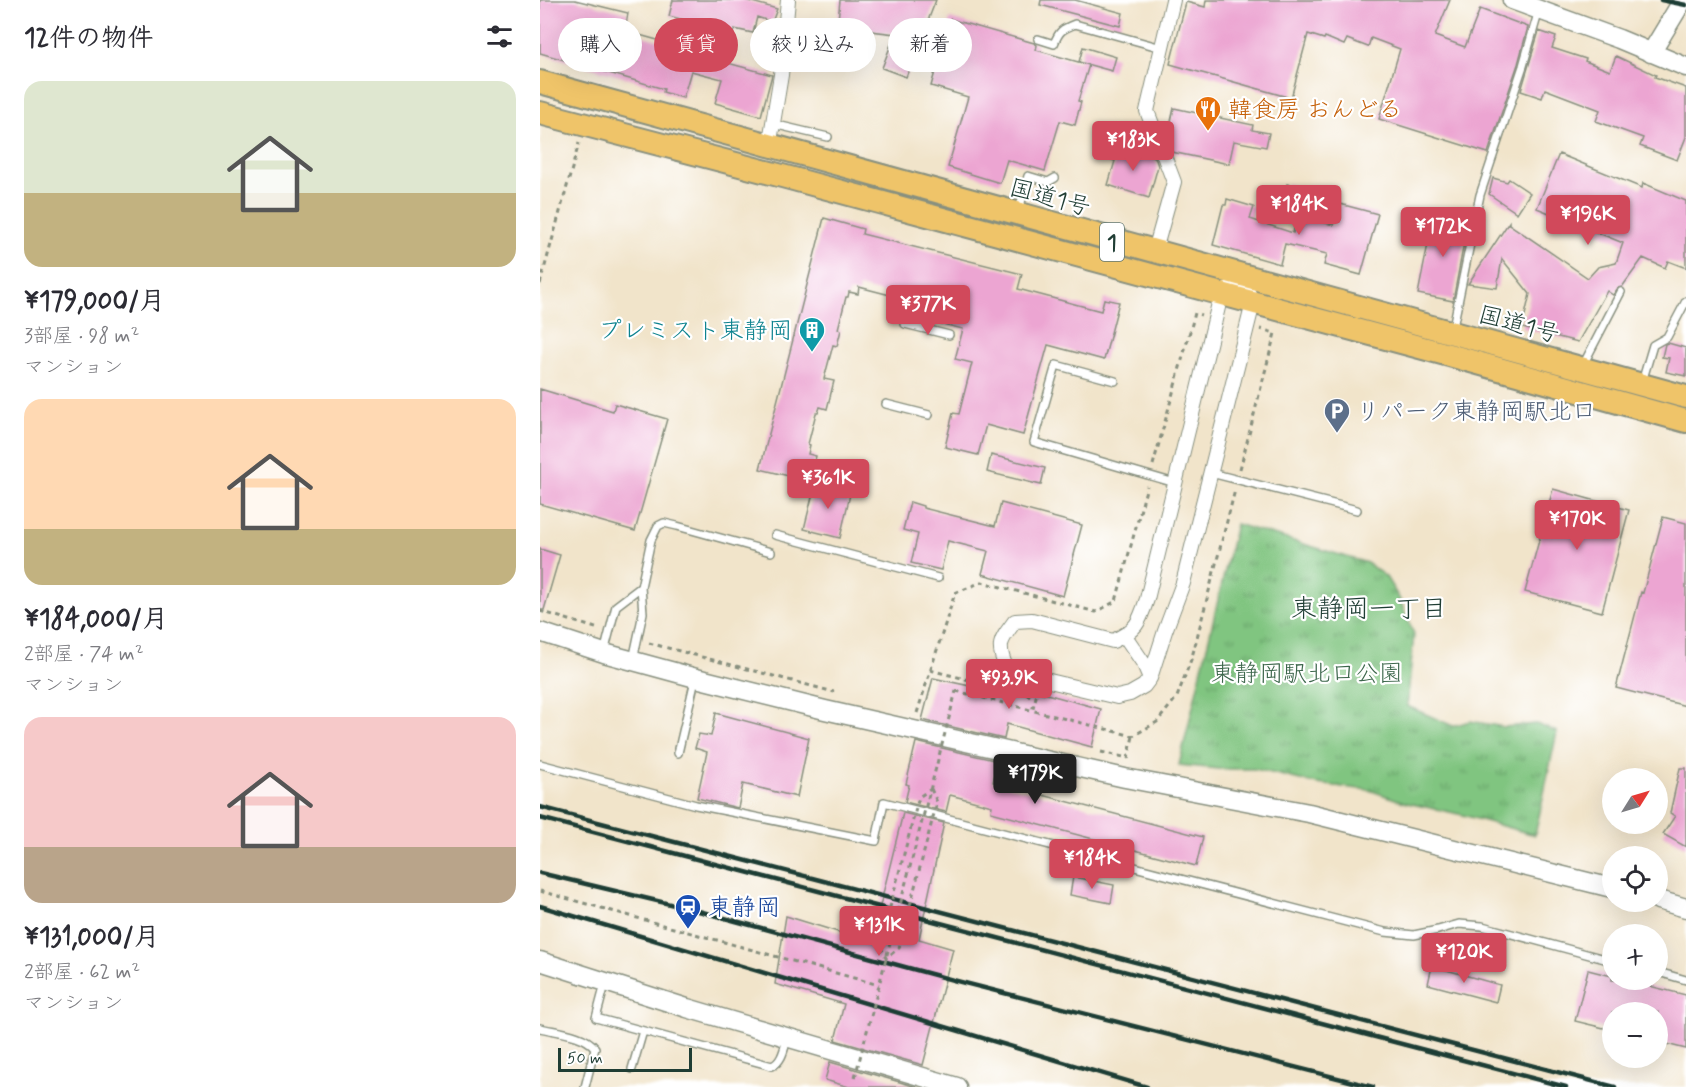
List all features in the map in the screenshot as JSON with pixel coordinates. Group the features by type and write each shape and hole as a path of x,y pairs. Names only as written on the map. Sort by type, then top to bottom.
{"highway":[{"name":"国道1号","path":"540,82 1154,254 1686,397"},
{"name":"国道1号","path":"540,113 1449,355 1686,421"}],"street":[{"path":"769,147 781,75 788,0"},
{"path":"1154,254 1174,182 1148,111 1173,0"},
{"path":"1512,0 1619,39 1686,67"},
{"path":"1651,53 1683,0"},
{"path":"1242,278 1253,303 1183,583 1150,678 1144,686 1130,694 1117,697 1020,674 1006,667 1001,655 1001,640 1016,621 1032,620 1113,641 1125,636 1135,628 1144,607 1221,295 1242,278"},
{"path":"540,632 604,653 696,678 837,712 1125,778 1309,813 1602,886"},
{"path":"1125,636 1144,664 1150,678"},
{"path":"1668,903 1686,908"},
{"path":"540,963 957,1087"}],"lane":[{"path":"1451,334 1480,195 1539,10"},
{"path":"1038,39 1054,44 1062,29 1075,24 1162,48"},
{"path":"773,124 828,137"},
{"path":"1018,216 1028,176 1048,182 1055,178"},
{"path":"1581,369 1621,292"},
{"path":"1641,385 1653,345 1667,337 1686,301"},
{"path":"905,324 949,334"},
{"path":"1115,381 1056,365 1034,442 1175,483"},
{"path":"886,405 929,415"},
{"path":"1211,473 1357,510"},
{"path":"633,661 643,612 641,587 651,540 658,526 664,523 771,552"},
{"path":"775,535 938,578"},
{"path":"604,653 616,606 641,587"},
{"path":"678,753 696,678"},
{"path":"540,764 696,804 876,841 884,802 1385,932 1414,934 1459,924 1482,926 1602,958"},
{"path":"1668,975 1686,980"},
{"path":"606,982 596,1018 772,1066 778,1064 787,1037"},
{"path":"540,1028 584,1038 595,1048 585,1087"},
{"path":"632,1070 643,1031"}],"path":[{"path":"540,284 579,142"},
{"path":"1150,474 1195,313 1216,318"},
{"path":"1247,326 1275,333"},
{"path":"917,714 955,593 982,582 1096,612 1116,600 1147,486"},
{"path":"540,611 609,632"},
{"path":"637,640 841,694"},
{"path":"930,670 1036,697 1032,711"},
{"path":"855,1077 956,691"},
{"path":"939,718 950,721"},
{"path":"1095,751 1128,758"},
{"path":"886,958 899,948 937,802 931,789"},
{"path":"886,958 880,945 919,798 931,789"},
{"path":"540,891 879,985"}],"green space":[{"name":"東静岡駅北口公園","path":"1236,524 1367,563 1386,577 1399,598 1414,634 1407,706 1453,726 1470,721 1504,727 1536,724 1557,732 1535,835 1459,814 1407,803 1369,790 1317,784 1255,769 1219,769 1179,765"}],"building":[{"path":"540,0 575,0 628,13 627,18 558,18 558,58 540,53"},
{"path":"673,0 745,0 777,9 774,18 750,18 750,32 738,30 738,18 669,16"},
{"path":"840,0 936,0 929,18 888,18 888,33 876,32 876,18 838,18"},
{"path":"1041,0 1075,0 1123,13 1120,26 1040,5"},
{"path":"1206,0 1450,0 1435,36 1465,47 1480,9 1528,27 1488,153 1379,119 1400,49 1371,38 1368,47 1347,39 1344,45 1325,37 1324,39 1308,34 1291,98 1170,64 1186,2 1205,7"},
{"path":"972,25 1034,43 1037,45 1036,50 1089,65 1078,101 1081,102 1075,125 1060,121 1045,171 1007,160 1000,183 948,167 968,97 931,86 935,72 972,72"},
{"path":"1539,31 1556,37 1552,48 1586,59 1585,61 1610,71 1616,56 1656,75 1655,77 1686,88 1686,137 1677,160 1640,146 1643,138 1596,121 1600,110 1545,89 1542,98 1521,91"},
{"path":"642,36 654,39 654,72 691,72 683,98 663,92 664,89 605,72 642,72"},
{"path":"1083,47 1116,57 1112,71 1079,62"},
{"path":"888,52 888,70 882,68"},
{"path":"738,66 750,69 750,72 772,75 761,116 715,103 722,79 695,72 738,72"},
{"path":"893,72 908,72 906,77"},
{"path":"1174,108 1253,125 1252,130 1269,133 1266,147 1234,141 1229,164 1172,152 1167,139"},
{"path":"1116,145 1155,157 1158,166 1149,198 1108,185 1115,161 1112,160"},
{"path":"1559,154 1642,188 1643,183 1686,201 1686,268 1668,261 1665,268 1643,258 1622,287 1618,288 1613,295 1607,291 1578,342 1522,328 1530,294 1502,259 1497,288 1468,284 1509,222 1588,278 1598,267 1616,263 1623,243 1537,208"},
{"path":"1493,178 1507,182 1509,179 1530,193 1517,213 1489,194"},
{"path":"1287,184 1305,189 1301,206 1283,200"},
{"path":"1227,199 1254,207 1250,219 1293,233 1297,216 1334,225 1340,204 1378,214 1361,275 1324,265 1327,254 1285,244 1280,264 1213,245 1223,205 1226,205"},
{"path":"1434,214 1468,221 1453,301 1418,294"},
{"path":"824,218 863,229 862,234 1022,274 1018,289 1101,311 1104,299 1119,302 1104,360 1048,345 1023,435 986,425 978,455 945,447 953,413 959,414 972,363 955,359 963,329 918,318 921,303 859,287 858,294 849,292 846,297 838,329 841,330 837,346 833,345 824,379 834,381 827,409 820,407 816,413 808,444 810,445 808,454 816,456 809,481 760,469"},
{"path":"1665,344 1686,348 1686,376 1666,372 1669,358 1662,357"},
{"path":"540,389 613,411 615,404 667,419 635,531 540,504"},
{"path":"991,455 1045,468 1041,485 987,472"},
{"path":"816,481 851,490 840,538 804,529"},
{"path":"1553,489 1629,510 1602,612 1525,592"},
{"path":"910,502 923,506 923,508 995,526 1001,503 1082,525 1063,596 982,574 988,551 948,541 941,570 911,563 918,534 903,530"},
{"path":"1663,517 1686,523 1686,706 1616,688"},
{"path":"540,549 560,555 544,610 540,610"},
{"path":"974,674 1101,709 1092,747 1007,724 1004,739 922,720 933,678 970,686"},
{"path":"716,713 809,738 797,797 743,784 738,808 697,798 707,752 695,748 699,734 711,736"},
{"path":"916,742 998,761 993,782 1203,837 1196,866 991,812 992,806 950,795 946,812 905,802 909,785 906,784"},
{"path":"1680,768 1686,768 1686,847 1663,834 1668,834 1668,826 1675,816 1670,813"},
{"path":"903,813 944,823 919,939 953,949 923,1065 835,1040 844,1004 775,984 786,916 864,940 868,925 875,926"},
{"path":"1073,877 1114,885 1111,903 1070,895"},
{"path":"1432,966 1500,985 1496,1002 1428,984"},
{"path":"1588,970 1602,974 1602,990 1666,990 1686,995 1686,1049 1668,1044 1668,1002 1602,1002 1602,1028 1575,1021"},
{"path":"830,1062 917,1087 849,1087 825,1080"}],"railway":[{"path":"1661,0 1686,5"},
{"path":"540,807 1615,1087"},
{"path":"540,818 1566,1087"},
{"path":"540,873 695,910 953,980 1373,1087"},
{"path":"540,906 1147,1087"}],"place":[{"name":"韓食房 おんどる","path":"1208,132"},
{"name":"プレミスト東静岡","path":"812,353"},
{"name":"リパーク東静岡駅北口","path":"1337,434"},
{"name":"東静岡","path":"688,930"}],"district":[{"name":"東静岡一丁目","path":"1369,608"}]}
